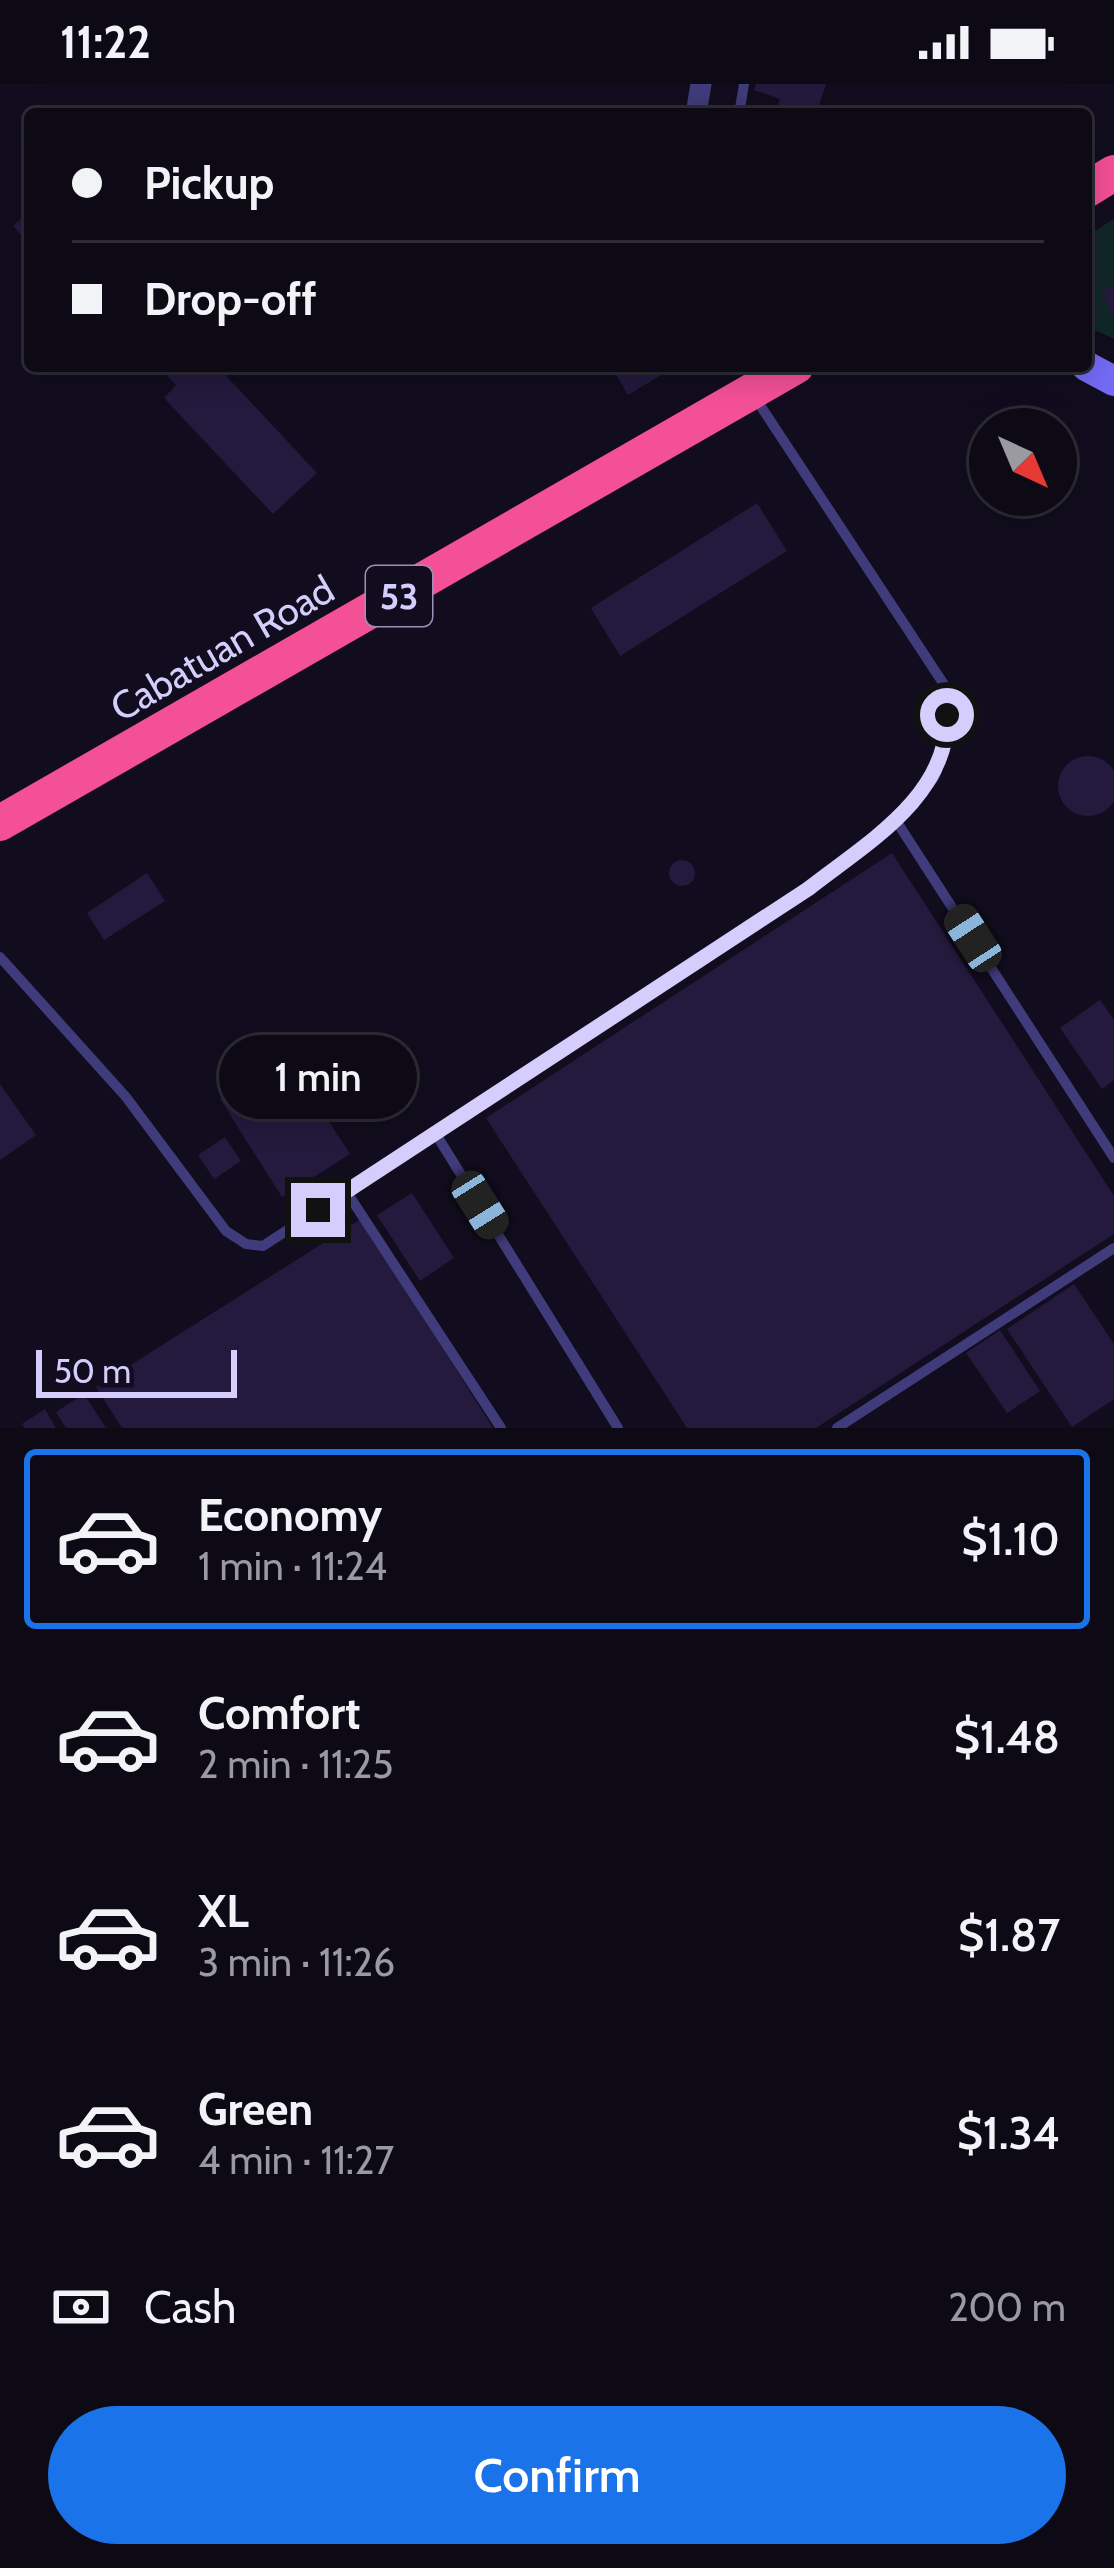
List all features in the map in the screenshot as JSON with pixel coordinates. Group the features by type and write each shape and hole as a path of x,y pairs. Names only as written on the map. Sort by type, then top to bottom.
{"highway":[{"name":"Cabatuan Road","path":"0,823 777,375"}],"lane":[{"path":"0,957 126,1097 226,1231 246,1244 262,1246 808,889 896,819 934,778 948,741 947,689 777,375"},
{"path":"896,819 1114,1158"},
{"path":"434,1131 618,1428"},
{"path":"346,1191 501,1428"},
{"path":"837,1428 1114,1248"}],"green space":[{"path":"1114,219 1114,339 1092,329 1092,232"}],"building":[{"path":"756,84 826,84 818,108 777,108 780,99 754,90"},
{"path":"24,216 24,238 13,226"},
{"path":"1114,285 1114,319 1100,293"},
{"path":"164,372 223,372 317,473 273,514 164,398 176,385"},
{"path":"615,372 666,372 628,395"},
{"path":"757,503 787,551 620,656 591,608"},
{"path":"1088,756 1109,765 1115,774 1115,798 1109,807 1088,816 1067,807 1058,786 1067,765"},
{"path":"892,853 1114,1196 1114,1234 816,1428 687,1428 486,1118"},
{"path":"682,860 695,873 682,886 669,873"},
{"path":"147,873 165,901 104,940 87,913"},
{"path":"1100,1000 1114,1020 1114,1080 1102,1089 1060,1028"},
{"path":"287,1056 350,1154 282,1197 220,1099"},
{"path":"0,1084 36,1135 0,1160"},
{"path":"225,1137 241,1161 214,1179 198,1155"},
{"path":"412,1193 454,1258 420,1281 377,1215"},
{"path":"361,1219 493,1428 122,1428 96,1387"},
{"path":"1074,1284 1114,1344 1114,1399 1072,1427 1007,1329"},
{"path":"1000,1330 1040,1391 1007,1413 966,1353"},
{"path":"84,1394 106,1428 66,1428 56,1412"},
{"path":"45,1409 56,1428 25,1428 22,1424"}],"route":[{"path":"318,1210 808,889 896,819 934,778 948,741 947,715"}]}
